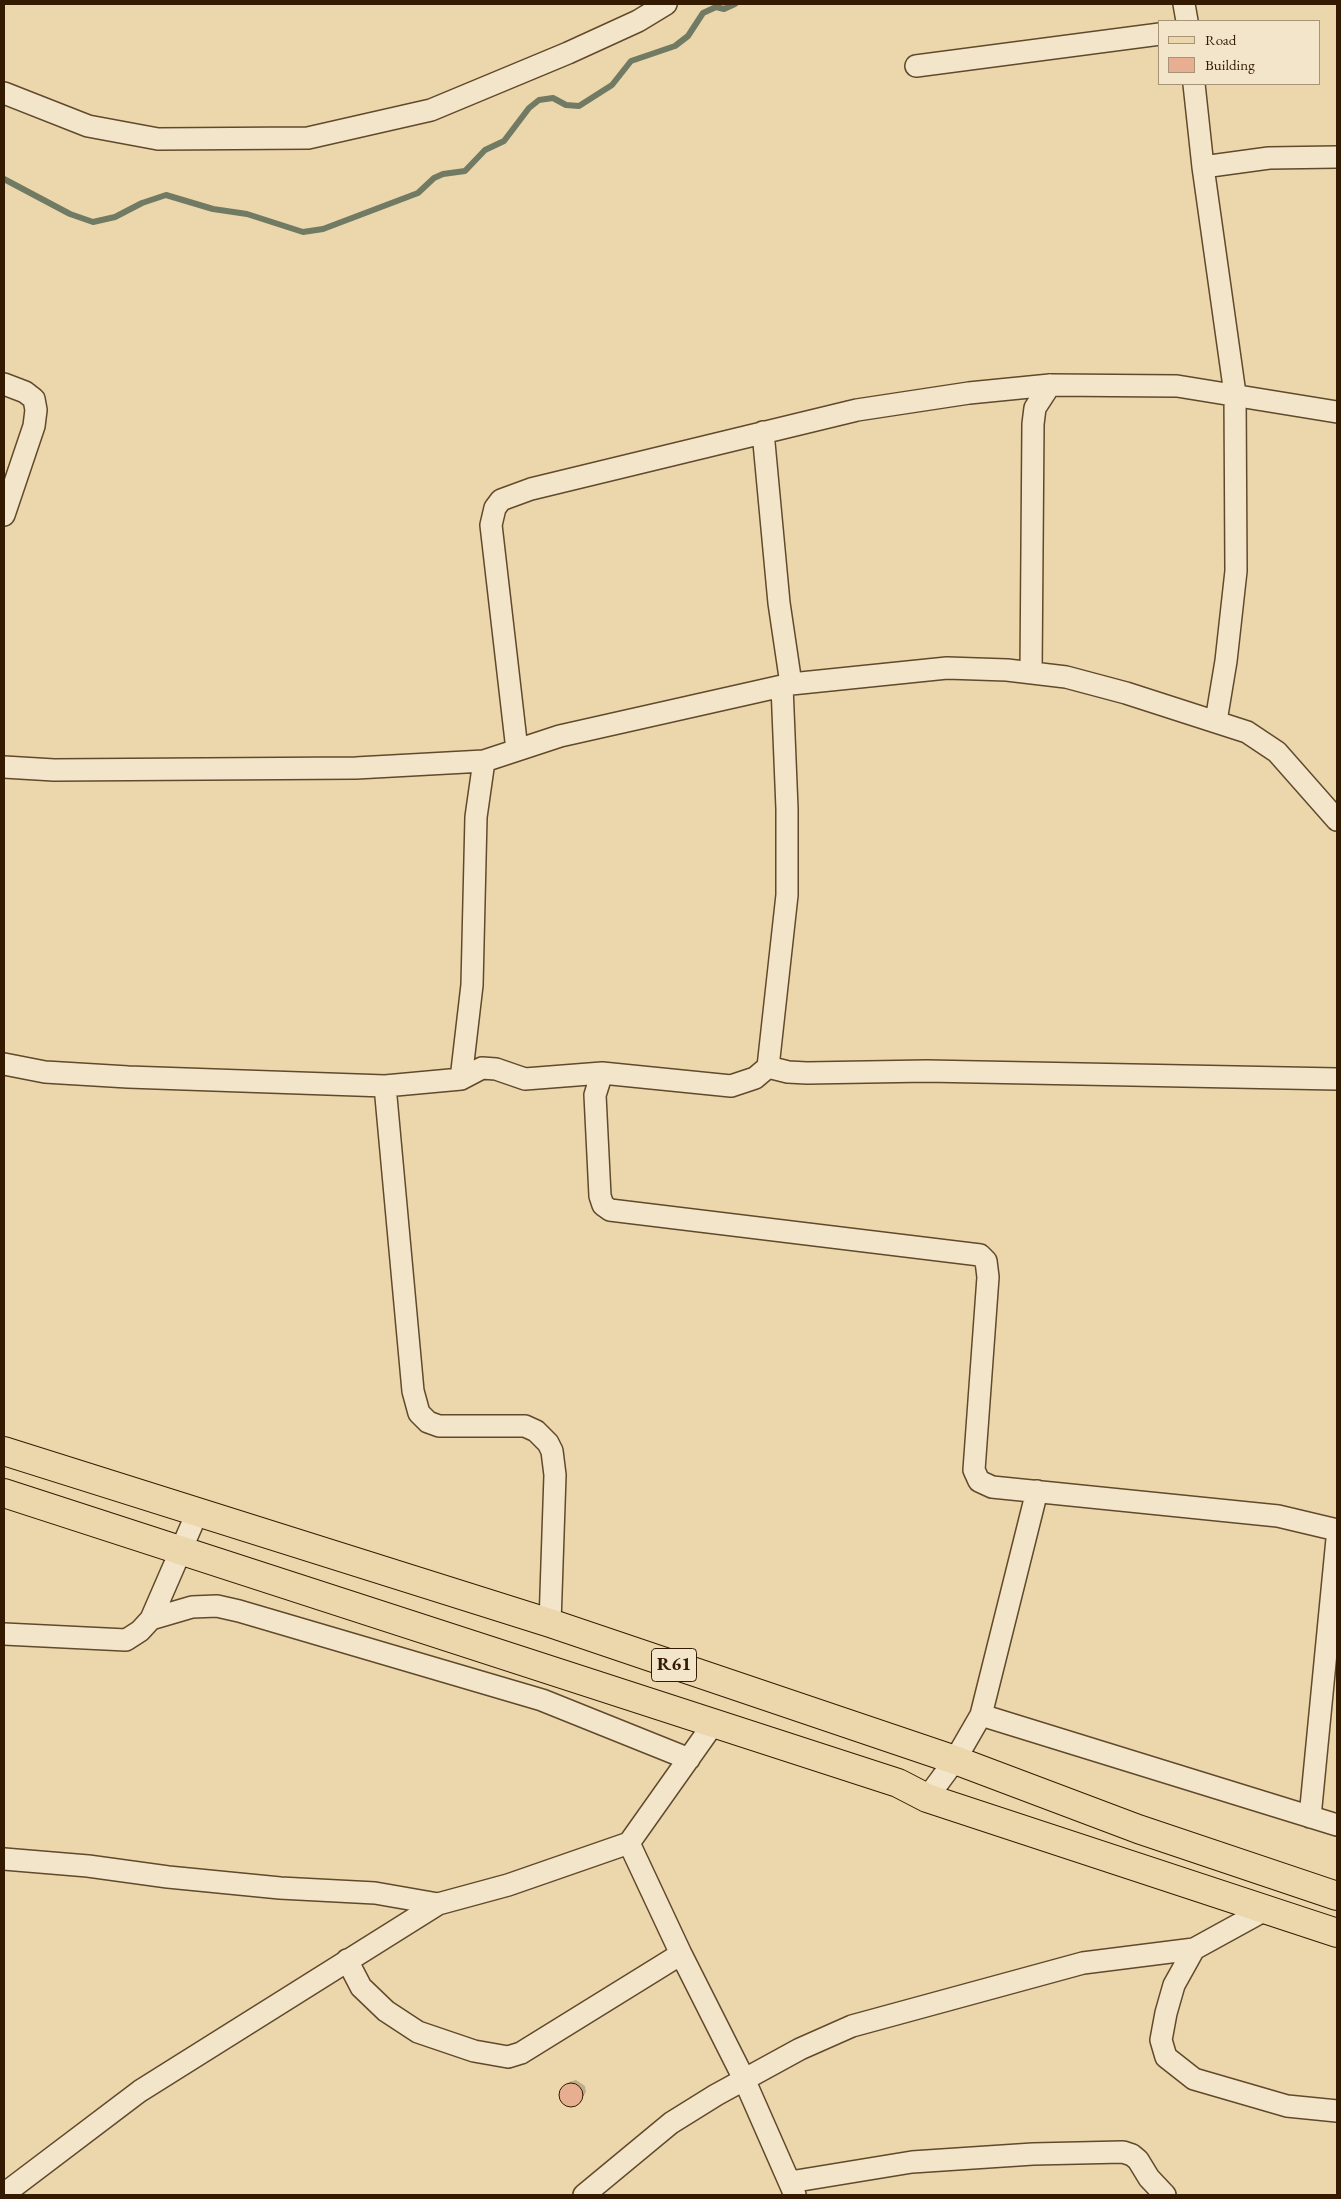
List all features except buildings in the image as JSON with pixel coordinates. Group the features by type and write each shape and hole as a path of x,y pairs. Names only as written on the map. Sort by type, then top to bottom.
{"main road":[{"name":"R61","path":"4,1451 550,1623 955,1760 1138,1829 1337,1896"},
{"name":"R61","path":"4,1493 898,1783 927,1798 1337,1933"}],"street":[{"path":"4,93 88,126 158,139 308,138 431,110 577,49 638,21 666,4"},
{"path":"1184,4 1186,20"},
{"path":"916,66 1158,34"},
{"path":"1194,85 1203,167 1235,394 1236,572 1226,661 1216,721"},
{"path":"1203,167 1269,158 1337,157"},
{"path":"4,384 24,392 34,399 36,410 34,426 4,514"},
{"path":"1032,673 1033,424 1035,408 1050,385"},
{"path":"517,750 491,525 495,508 501,500 532,488 857,410 969,393 1050,385 1177,386 1337,412"},
{"path":"4,1064 45,1072 128,1077 384,1086 461,1079 482,1068 496,1069 525,1079 602,1073 731,1086 754,1078 768,1067 786,895 787,685 763,432"},
{"path":"4,767 54,770 356,768 484,761 560,736 787,685 947,668 1032,673 1075,679 1247,732 1277,752 1337,820"},
{"path":"461,1079 472,985 476,817 484,761"},
{"path":"768,1067 788,1072 806,1073 928,1071 1337,1079"},
{"path":"602,1073 594,1095 600,1196 603,1205 610,1210 980,1255 986,1261 988,1277 974,1470 979,1481 985,1485 1278,1516 1337,1530"},
{"path":"384,1086 413,1391 419,1413 428,1422 439,1426 525,1426 536,1431 548,1443 553,1456 555,1475 550,1623"},
{"path":"927,1798 955,1760 981,1715 1036,1491"},
{"path":"4,1634 126,1640 140,1631 151,1619 197,1513"},
{"path":"1310,1816 1337,1538"},
{"path":"151,1619 192,1607 218,1606 239,1611 542,1700 689,1759"},
{"path":"981,1715 1337,1825"},
{"path":"4,2194 140,2090 438,1904 508,1885 629,1843 714,1723"},
{"path":"629,1843 681,1954 744,2079 793,2188 912,2162 1033,2154 1123,2152 1132,2155 1138,2160 1149,2178 1165,2195"},
{"path":"4,1859 88,1866 168,1878 280,1888 375,1893 438,1904"},
{"path":"584,2195 671,2123 744,2079 800,2049 852,2026 1083,1964 1194,1949 1265,1910"},
{"path":"1194,1949 1174,1985 1166,2013 1162,2040 1166,2057 1194,2078 1287,2106 1337,2111"},
{"path":"346,1960 361,1987 386,2011 418,2032 474,2051 508,2057 521,2054 681,1954"}],"waterway":[{"path":"4,179 70,214 93,222 115,217 142,203 166,195 213,209 247,214 303,232 323,229 418,193 434,178 443,174 465,171 485,150 504,141 529,108 539,100 553,98 566,105 579,106 612,85 631,61 675,46 688,36 703,13 716,7 724,9 735,4"}]}
